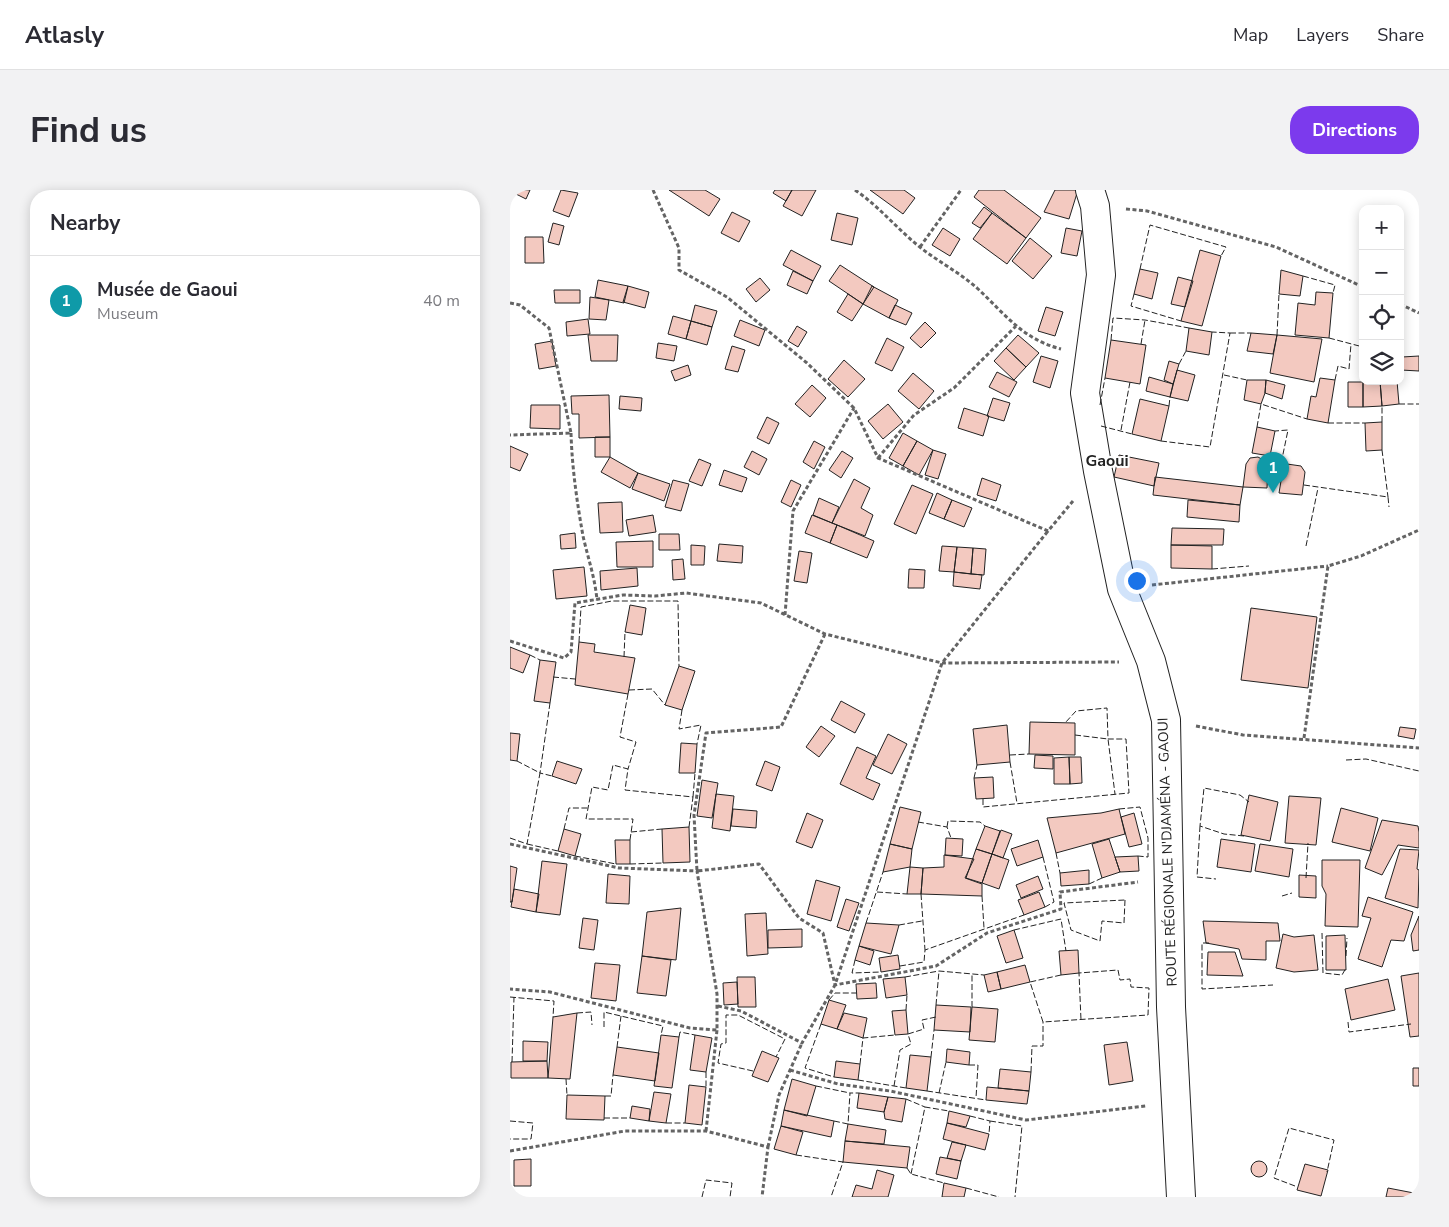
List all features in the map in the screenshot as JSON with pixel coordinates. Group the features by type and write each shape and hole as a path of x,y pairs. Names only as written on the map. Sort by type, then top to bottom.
{"street":[{"name":"ROUTE RÉGIONALE N'DJAMÉNA - GAOUI","path":"1093,198 1101,275 1088,357 1085,393 1098,471 1122,589 1151,661 1166,720 1171,1007 1181,1197"}],"path":[{"path":"653,190 680,248 680,270 727,297 807,363 854,408 878,458 1048,531"},
{"path":"856,190 871,201 920,247 976,287 1016,326 1042,344 1088,357"},
{"path":"920,247 961,190"},
{"path":"1093,198 1276,247 1359,285"},
{"path":"510,303 520,305 550,328 571,433 572,472 584,539 595,580 596,600"},
{"path":"1404,306 1419,313"},
{"path":"878,458 914,415 954,388 1016,326"},
{"path":"785,615 793,511 854,408"},
{"path":"510,436 571,433"},
{"path":"762,1197 768,1147 779,1095 802,1043 835,985 942,663 1098,471"},
{"path":"1122,589 1328,566 1361,556 1419,530"},
{"path":"1304,738 1328,566"},
{"path":"510,641 564,658 571,652 575,603 623,595 655,596 686,593 761,603 825,634 942,663 1151,661"},
{"path":"706,1131 718,1006 697,871 694,815 706,733 781,727 825,634"},
{"path":"1166,720 1243,735 1304,738 1419,748"},
{"path":"510,844 620,868 697,871 759,864 799,918 823,933 835,985"},
{"path":"835,985 936,966 987,934 1061,909 1060,892 1170,878"},
{"path":"510,988 550,992 690,1028 717,1030"},
{"path":"718,1006 741,1011 802,1043"},
{"path":"790,1070 838,1084 890,1091 1026,1120 1177,1102"},
{"path":"510,1151 625,1131 706,1131 768,1147"}],"building":[{"path":"515,190 530,190 526,199 514,193"},
{"path":"561,190 578,193 569,217 553,211"},
{"path":"669,190 705,190 720,199 709,216"},
{"path":"775,190 792,190 786,201 773,193"},
{"path":"792,190 816,190 802,216 783,206"},
{"path":"870,190 904,190 915,198 903,214"},
{"path":"979,190 1004,190 1041,218 1026,238 974,197"},
{"path":"1055,190 1078,190 1069,219 1044,212"},
{"path":"984,207 992,213 980,228 972,223"},
{"path":"732,212 750,221 739,242 721,233"},
{"path":"837,213 858,218 852,245 831,240"},
{"path":"992,213 1026,238 1007,264 973,239"},
{"path":"553,223 564,226 559,245 548,242"},
{"path":"943,228 960,239 950,256 932,245"},
{"path":"1066,228 1082,231 1077,256 1061,253"},
{"path":"525,237 543,237 544,263 525,263"},
{"path":"1030,238 1052,256 1033,279 1012,261"},
{"path":"791,250 821,266 813,281 783,265"},
{"path":"1200,250 1221,256 1202,326 1181,321"},
{"path":"840,265 874,287 863,304 829,281"},
{"path":"1140,269 1158,273 1152,299 1134,294"},
{"path":"1281,270 1303,276 1300,296 1279,294"},
{"path":"793,271 813,281 807,294 787,285"},
{"path":"1178,277 1193,281 1185,307 1171,304"},
{"path":"760,278 770,290 756,302 746,289"},
{"path":"598,280 628,286 624,303 595,297"},
{"path":"628,286 649,292 645,308 623,302"},
{"path":"872,286 898,300 889,318 863,304"},
{"path":"554,290 580,290 580,303 555,303"},
{"path":"1316,292 1333,293 1329,338 1295,335 1298,303 1315,305"},
{"path":"848,294 863,304 852,321 837,312"},
{"path":"590,297 609,300 606,320 589,319"},
{"path":"695,305 717,311 712,327 691,321"},
{"path":"895,305 912,313 906,325 889,318"},
{"path":"1046,307 1063,312 1055,336 1038,331"},
{"path":"673,316 691,321 686,339 668,334"},
{"path":"588,319 590,334 567,336 566,322"},
{"path":"740,320 765,330 759,346 734,336"},
{"path":"691,321 712,327 707,345 686,339"},
{"path":"925,322 936,333 921,348 910,338"},
{"path":"797,326 807,332 798,347 788,341"},
{"path":"1189,328 1212,332 1209,355 1186,351"},
{"path":"1251,333 1277,335 1273,354 1247,351"},
{"path":"588,335 618,335 617,361 591,361"},
{"path":"1018,335 1039,353 1026,367 1006,348"},
{"path":"1277,335 1322,339 1314,382 1270,373"},
{"path":"887,338 904,347 892,371 875,363"},
{"path":"1111,340 1146,345 1140,384 1105,378"},
{"path":"552,341 556,366 539,369 535,344"},
{"path":"658,343 677,346 674,361 656,358"},
{"path":"732,346 745,350 738,372 725,369"},
{"path":"1006,348 1026,367 1014,380 994,361"},
{"path":"1041,356 1058,361 1050,388 1033,382"},
{"path":"1419,356 1419,371 1404,370 1404,357"},
{"path":"844,360 865,379 848,397 828,379"},
{"path":"1169,361 1179,364 1173,384 1164,380"},
{"path":"688,365 691,375 675,381 671,371"},
{"path":"1177,370 1195,375 1188,401 1170,397"},
{"path":"997,372 1017,382 1009,397 989,387"},
{"path":"913,373 934,391 919,409 898,391"},
{"path":"1149,377 1173,384 1170,397 1146,391"},
{"path":"1320,378 1335,380 1328,423 1307,419 1311,396 1316,397"},
{"path":"1247,380 1266,380 1265,393 1261,404 1244,400"},
{"path":"1266,380 1285,385 1282,399 1265,393"},
{"path":"1348,382 1359,382 1359,385 1363,385 1363,407 1348,407"},
{"path":"812,385 826,398 810,417 795,404"},
{"path":"1363,385 1380,385 1382,406 1363,407"},
{"path":"1380,385 1397,385 1399,404 1382,406"},
{"path":"609,395 610,437 579,438 579,414 572,414 571,396"},
{"path":"620,396 642,398 641,411 619,409"},
{"path":"993,398 1010,403 1004,421 987,416"},
{"path":"1140,399 1169,406 1161,441 1132,434"},
{"path":"888,404 903,422 883,439 868,421"},
{"path":"531,405 560,405 560,429 530,428"},
{"path":"964,408 989,416 983,436 958,428"},
{"path":"767,417 779,423 769,444 757,438"},
{"path":"1382,422 1382,450 1366,451 1365,423"},
{"path":"1257,427 1275,431 1270,456 1252,453"},
{"path":"903,433 917,441 903,466 889,458"},
{"path":"595,437 610,437 610,457 595,457"},
{"path":"814,441 825,447 814,469 803,462"},
{"path":"917,441 933,450 919,475 903,466"},
{"path":"510,446 528,454 520,471 510,467"},
{"path":"933,450 946,454 938,479 925,475"},
{"path":"752,451 767,459 759,475 744,467"},
{"path":"842,451 853,458 841,478 829,470"},
{"path":"1119,455 1159,463 1154,486 1114,477"},
{"path":"610,457 638,473 630,488 601,472"},
{"path":"1258,457 1265,461 1268,466 1267,488 1243,487 1246,464 1250,458"},
{"path":"699,459 711,464 702,486 689,481"},
{"path":"1287,464 1301,466 1305,472 1302,495 1279,493 1283,469"},
{"path":"724,470 747,478 742,492 719,485"},
{"path":"638,473 670,484 664,501 632,489"},
{"path":"1155,477 1243,487 1240,505 1153,495"},
{"path":"982,478 1001,485 996,501 977,495"},
{"path":"854,479 870,488 861,508 873,515 865,536 832,523"},
{"path":"673,480 689,484 681,511 665,507"},
{"path":"791,480 801,485 791,507 781,502"},
{"path":"912,485 933,494 916,534 894,524"},
{"path":"937,493 952,500 944,519 929,513"},
{"path":"819,498 839,507 832,523 813,515"},
{"path":"952,500 972,508 964,527 944,519"},
{"path":"1188,500 1240,505 1239,522 1187,517"},
{"path":"622,502 623,532 600,533 598,503"},
{"path":"653,515 656,532 629,536 626,520"},
{"path":"812,515 837,525 830,543 805,533"},
{"path":"837,525 874,541 867,558 830,543"},
{"path":"1172,528 1224,529 1223,545 1171,545"},
{"path":"575,533 576,548 561,549 560,535"},
{"path":"659,534 679,534 680,550 659,550"},
{"path":"653,541 653,567 617,567 616,542"},
{"path":"719,544 743,546 742,563 717,561"},
{"path":"691,545 705,546 704,565 691,565"},
{"path":"1171,545 1212,546 1212,569 1171,568"},
{"path":"942,546 957,547 954,572 939,571"},
{"path":"957,547 973,548 971,574 954,572"},
{"path":"973,548 986,549 984,575 971,574"},
{"path":"799,551 812,553 807,583 794,581"},
{"path":"683,559 685,579 673,580 672,560"},
{"path":"584,567 587,596 556,599 553,570"},
{"path":"637,568 638,586 601,590 600,571"},
{"path":"909,569 925,570 924,588 908,588"},
{"path":"954,572 982,575 980,589 953,586"},
{"path":"630,605 646,608 642,635 625,632"},
{"path":"1251,608 1317,617 1308,688 1241,680"},
{"path":"579,642 595,644 594,652 635,658 628,694 575,685"},
{"path":"510,647 530,655 523,673 510,668"},
{"path":"540,660 556,662 550,703 534,701"},
{"path":"679,666 695,671 682,710 665,705"},
{"path":"841,701 865,714 855,733 831,720"},
{"path":"1030,722 1075,723 1075,755 1029,754"},
{"path":"1007,725 1010,762 977,765 973,729"},
{"path":"821,726 835,736 819,757 806,747"},
{"path":"1400,727 1416,729 1414,739 1398,736"},
{"path":"510,733 520,734 517,761 510,760"},
{"path":"888,734 907,744 892,774 873,765"},
{"path":"681,743 697,744 695,773 679,773"},
{"path":"857,747 876,756 866,778 880,784 873,800 840,784"},
{"path":"1035,755 1053,756 1053,769 1034,768"},
{"path":"1069,757 1070,784 1054,784 1054,758"},
{"path":"1069,757 1081,757 1082,783 1070,784"},
{"path":"557,761 582,769 576,784 552,776"},
{"path":"765,761 780,767 772,791 756,785"},
{"path":"993,777 994,798 976,799 974,778"},
{"path":"702,780 718,783 712,818 697,816"},
{"path":"716,794 734,796 730,831 712,828"},
{"path":"1249,795 1278,802 1270,841 1241,835"},
{"path":"1289,796 1321,798 1316,845 1285,843"},
{"path":"900,807 921,812 912,849 890,844"},
{"path":"1341,808 1378,818 1370,851 1332,842"},
{"path":"733,809 757,811 756,828 731,826"},
{"path":"1119,809 1125,834 1056,853 1047,818 1101,813"},
{"path":"807,813 823,820 812,848 796,842"},
{"path":"1134,813 1142,844 1129,847 1121,817"},
{"path":"1382,820 1418,826 1419,848 1398,845 1382,875 1365,868"},
{"path":"985,826 1000,831 992,854 976,849"},
{"path":"689,827 690,862 663,863 662,829"},
{"path":"564,829 581,834 575,856 558,851"},
{"path":"1001,830 1012,834 1003,858 992,854"},
{"path":"946,838 963,839 962,856 945,855"},
{"path":"1109,839 1120,872 1102,878 1092,844"},
{"path":"1221,839 1255,844 1251,872 1217,867"},
{"path":"615,840 630,840 630,864 616,864"},
{"path":"1038,840 1043,857 1017,866 1011,849"},
{"path":"890,844 912,849 910,867 883,872"},
{"path":"1260,844 1293,849 1289,877 1255,871"},
{"path":"976,849 992,854 982,883 966,878"},
{"path":"1400,849 1419,850 1417,869 1419,870 1418,908 1385,898"},
{"path":"992,854 1009,860 999,889 982,883"},
{"path":"944,855 974,859 965,878 982,884 982,896 921,894 923,868 944,867"},
{"path":"1138,856 1139,871 1120,872 1115,857"},
{"path":"1322,860 1360,860 1358,927 1325,926 1326,894 1322,886"},
{"path":"542,861 567,864 560,915 536,912"},
{"path":"510,866 517,868 512,902 510,902"},
{"path":"910,867 923,868 921,894 907,894"},
{"path":"1089,870 1089,884 1061,886 1060,873"},
{"path":"608,874 630,876 629,904 606,903"},
{"path":"1299,875 1316,876 1316,898 1299,897"},
{"path":"1038,876 1043,889 1021,898 1016,885"},
{"path":"816,880 840,887 831,921 807,914"},
{"path":"514,889 539,894 536,912 511,907"},
{"path":"1039,892 1045,907 1024,915 1018,900"},
{"path":"1368,897 1413,912 1404,941 1391,940 1382,967 1358,959 1371,918 1362,916"},
{"path":"846,899 859,903 849,931 837,927"},
{"path":"681,908 676,960 642,956 647,912"},
{"path":"766,913 768,954 747,956 745,914"},
{"path":"1419,916 1419,950 1413,951 1411,935"},
{"path":"583,918 598,920 594,950 579,948"},
{"path":"1203,921 1278,923 1280,941 1266,941 1266,960 1242,959 1239,949 1206,943"},
{"path":"866,923 899,925 891,954 859,946"},
{"path":"802,929 802,947 768,948 768,930"},
{"path":"1014,930 1023,958 1006,963 997,936"},
{"path":"1283,934 1294,937 1314,935 1318,970 1294,972 1276,968"},
{"path":"1345,935 1346,970 1326,970 1326,936"},
{"path":"859,946 874,951 870,965 855,960"},
{"path":"1078,950 1079,973 1061,975 1059,951"},
{"path":"1208,952 1235,952 1243,976 1207,975"},
{"path":"898,955 900,969 881,972 879,958"},
{"path":"642,956 671,960 666,996 637,993"},
{"path":"595,963 620,965 616,1001 591,998"},
{"path":"1025,965 1030,982 1001,989 997,972"},
{"path":"997,972 1001,989 988,992 984,975"},
{"path":"1419,973 1419,1036 1410,1037 1401,976"},
{"path":"737,977 755,977 756,1007 738,1007"},
{"path":"905,977 907,995 886,998 883,979"},
{"path":"1388,979 1395,1010 1351,1020 1345,989"},
{"path":"737,982 738,1004 724,1005 723,983"},
{"path":"876,983 877,998 857,999 856,984"},
{"path":"829,1000 846,1005 837,1029 821,1024"},
{"path":"936,1005 971,1007 970,1032 934,1030"},
{"path":"972,1007 998,1009 995,1042 969,1040"},
{"path":"906,1010 908,1034 895,1035 892,1011"},
{"path":"577,1013 570,1079 548,1078 553,1017"},
{"path":"844,1013 867,1018 863,1038 837,1029"},
{"path":"661,1035 679,1037 672,1088 654,1086"},
{"path":"695,1035 712,1038 706,1072 690,1070"},
{"path":"523,1041 548,1042 547,1061 523,1061"},
{"path":"1127,1042 1133,1081 1109,1085 1104,1045"},
{"path":"617,1047 659,1053 655,1081 613,1075"},
{"path":"947,1049 970,1052 969,1065 946,1062"},
{"path":"762,1051 779,1058 768,1082 752,1076"},
{"path":"910,1055 931,1057 927,1091 906,1088"},
{"path":"547,1061 548,1078 511,1078 511,1062"},
{"path":"836,1061 860,1064 858,1080 834,1077"},
{"path":"1413,1068 1419,1068 1419,1086 1413,1086"},
{"path":"1000,1069 1031,1072 1029,1091 998,1088"},
{"path":"792,1079 816,1086 807,1116 784,1110"},
{"path":"689,1085 706,1087 702,1125 685,1123"},
{"path":"987,1087 1029,1091 1027,1104 986,1100"},
{"path":"654,1092 671,1094 666,1123 649,1121"},
{"path":"859,1093 888,1097 884,1112 857,1108"},
{"path":"567,1095 605,1096 604,1120 566,1119"},
{"path":"888,1097 906,1099 902,1122 885,1119 884,1112"},
{"path":"632,1106 650,1109 649,1121 630,1118"},
{"path":"784,1110 834,1121 831,1137 781,1126"},
{"path":"949,1111 970,1116 966,1127 947,1123"},
{"path":"947,1123 989,1134 985,1150 943,1139"},
{"path":"848,1124 886,1130 884,1144 845,1141"},
{"path":"781,1126 803,1132 796,1155 774,1149"},
{"path":"845,1141 910,1147 907,1168 843,1162"},
{"path":"952,1142 966,1145 961,1161 947,1158"},
{"path":"940,1157 961,1161 957,1179 936,1174"},
{"path":"531,1159 531,1186 514,1186 514,1160"},
{"path":"1256,1161 1262,1161 1267,1166 1265,1175 1256,1177 1251,1172 1251,1166"},
{"path":"1305,1164 1328,1170 1321,1196 1297,1190"},
{"path":"877,1170 894,1175 888,1197 852,1197 856,1185 872,1189"},
{"path":"944,1183 966,1188 964,1197 942,1197"},
{"path":"1388,1188 1419,1194 1419,1197 1386,1197"}],"fence":[{"path":"1140,269 1150,225 1226,247 1221,256"},
{"path":"1303,276 1335,285 1333,293"},
{"path":"1134,294 1131,306 1181,321"},
{"path":"1277,335 1279,294"},
{"path":"1111,340 1113,318 1145,320 1189,328"},
{"path":"1141,344 1145,320"},
{"path":"1161,441 1210,447 1230,333 1212,332"},
{"path":"1230,333 1251,333"},
{"path":"1329,338 1359,346"},
{"path":"1335,380 1338,366 1349,369 1351,344"},
{"path":"1179,364 1186,351"},
{"path":"1224,375 1247,380"},
{"path":"1100,405 1105,378"},
{"path":"1121,430 1130,382"},
{"path":"1169,406 1170,397"},
{"path":"1257,427 1261,404 1307,419"},
{"path":"1399,404 1419,404"},
{"path":"1382,406 1382,422"},
{"path":"1328,423 1365,423"},
{"path":"1101,426 1132,434"},
{"path":"1270,456 1282,459 1288,430 1275,431"},
{"path":"1382,450 1388,497"},
{"path":"1267,478 1281,478"},
{"path":"1304,485 1388,497 1389,507"},
{"path":"1306,546 1318,488"},
{"path":"1212,569 1249,566"},
{"path":"579,642 581,607 612,601 678,601 679,666"},
{"path":"624,657 625,632"},
{"path":"530,655 540,660"},
{"path":"553,677 575,679"},
{"path":"629,690 652,689 665,705"},
{"path":"628,694 620,737 636,742 628,769"},
{"path":"550,703 540,773 552,776"},
{"path":"983,799 983,807 1129,793 1126,739 1108,739 1107,708 1076,711 1065,723"},
{"path":"682,710 679,729 701,725 697,744"},
{"path":"1075,735 1108,739 1115,794"},
{"path":"1010,755 1029,754"},
{"path":"1346,760 1366,759 1419,771"},
{"path":"510,838 527,844 540,773 517,761"},
{"path":"1010,762 1017,803"},
{"path":"630,840 633,819 586,819 592,787 608,790 613,765 628,769 625,790 693,797 689,827"},
{"path":"974,778 977,765"},
{"path":"693,797 695,773"},
{"path":"1244,836 1224,834 1200,826 1204,788 1240,795 1249,802"},
{"path":"1119,809 1140,807 1148,838 1148,857 1138,856"},
{"path":"564,829 569,808 588,808"},
{"path":"947,827 948,821 980,822 985,826"},
{"path":"918,822 947,827 951,838"},
{"path":"1200,826 1197,877 1216,879"},
{"path":"631,832 662,829"},
{"path":"1306,878 1308,843"},
{"path":"527,844 558,851"},
{"path":"1056,853 1060,873"},
{"path":"575,856 616,864"},
{"path":"1043,857 1054,902 1045,907"},
{"path":"630,864 663,863"},
{"path":"866,923 883,872"},
{"path":"1089,884 1102,878"},
{"path":"877,892 907,894"},
{"path":"1282,896 1292,893"},
{"path":"921,894 925,950"},
{"path":"982,896 984,928"},
{"path":"1125,900 1124,923 1102,921 1100,941 1071,930 1064,903 1125,900"},
{"path":"900,966 924,962 925,950 1024,915"},
{"path":"1014,930 1061,919 1066,951"},
{"path":"899,925 922,921"},
{"path":"1322,933 1323,973 1342,975 1346,968"},
{"path":"1346,956 1347,938"},
{"path":"1209,943 1202,943 1202,989 1273,985"},
{"path":"855,960 852,973 881,972"},
{"path":"1061,975 1030,982 1043,1022 1148,1015 1149,988 1131,987 1130,979 1120,980 1118,970 1079,973 1081,1020"},
{"path":"905,977 939,971 984,975"},
{"path":"936,1005 939,971"},
{"path":"972,974 972,1007"},
{"path":"829,1000 835,993 857,993"},
{"path":"906,1010 907,995"},
{"path":"510,997 554,1001 553,1017"},
{"path":"512,1062 514,997"},
{"path":"577,1013 591,1012 592,1025"},
{"path":"604,1027 604,1012 663,1026 661,1035"},
{"path":"753,1071 718,1063 721,1044 726,1043 726,1015 738,1015 785,1039 776,1057"},
{"path":"617,1047 621,1016"},
{"path":"894,1086 900,1050 911,1044 908,1034 924,1029 922,1020 936,1017"},
{"path":"1031,1072 1032,1046 1043,1046 1043,1022"},
{"path":"1348,1022 1349,1032 1411,1024"},
{"path":"821,1024 805,1068 834,1077"},
{"path":"931,1057 934,1030"},
{"path":"679,1037 680,1032 695,1035"},
{"path":"860,1064 863,1038 895,1035"},
{"path":"939,1093 946,1062"},
{"path":"969,1065 978,1065 976,1098"},
{"path":"706,1072 706,1087"},
{"path":"605,1096 611,1096 613,1075"},
{"path":"566,1079 567,1095"},
{"path":"858,1080 906,1088"},
{"path":"816,1086 850,1093"},
{"path":"927,1091 986,1100"},
{"path":"834,1121 848,1124 850,1093 859,1093"},
{"path":"906,1099 925,1107"},
{"path":"911,1174 925,1107 949,1111"},
{"path":"970,1116 990,1121 989,1134"},
{"path":"604,1118 630,1118"},
{"path":"510,1121 533,1123 531,1139 510,1139"},
{"path":"990,1121 1022,1126 1015,1197"},
{"path":"666,1123 685,1123"},
{"path":"1295,1186 1274,1178 1289,1128 1334,1140 1327,1172"},
{"path":"796,1155 843,1162 831,1197"},
{"path":"907,1168 911,1174 944,1183"},
{"path":"702,1197 706,1180 732,1183 730,1197"},
{"path":"966,1188 999,1197"}],"place":[{"name":"Musée de Gaoui","path":"1273,493"}],"district":[{"name":"Gaoui","path":"1107,460"}]}
